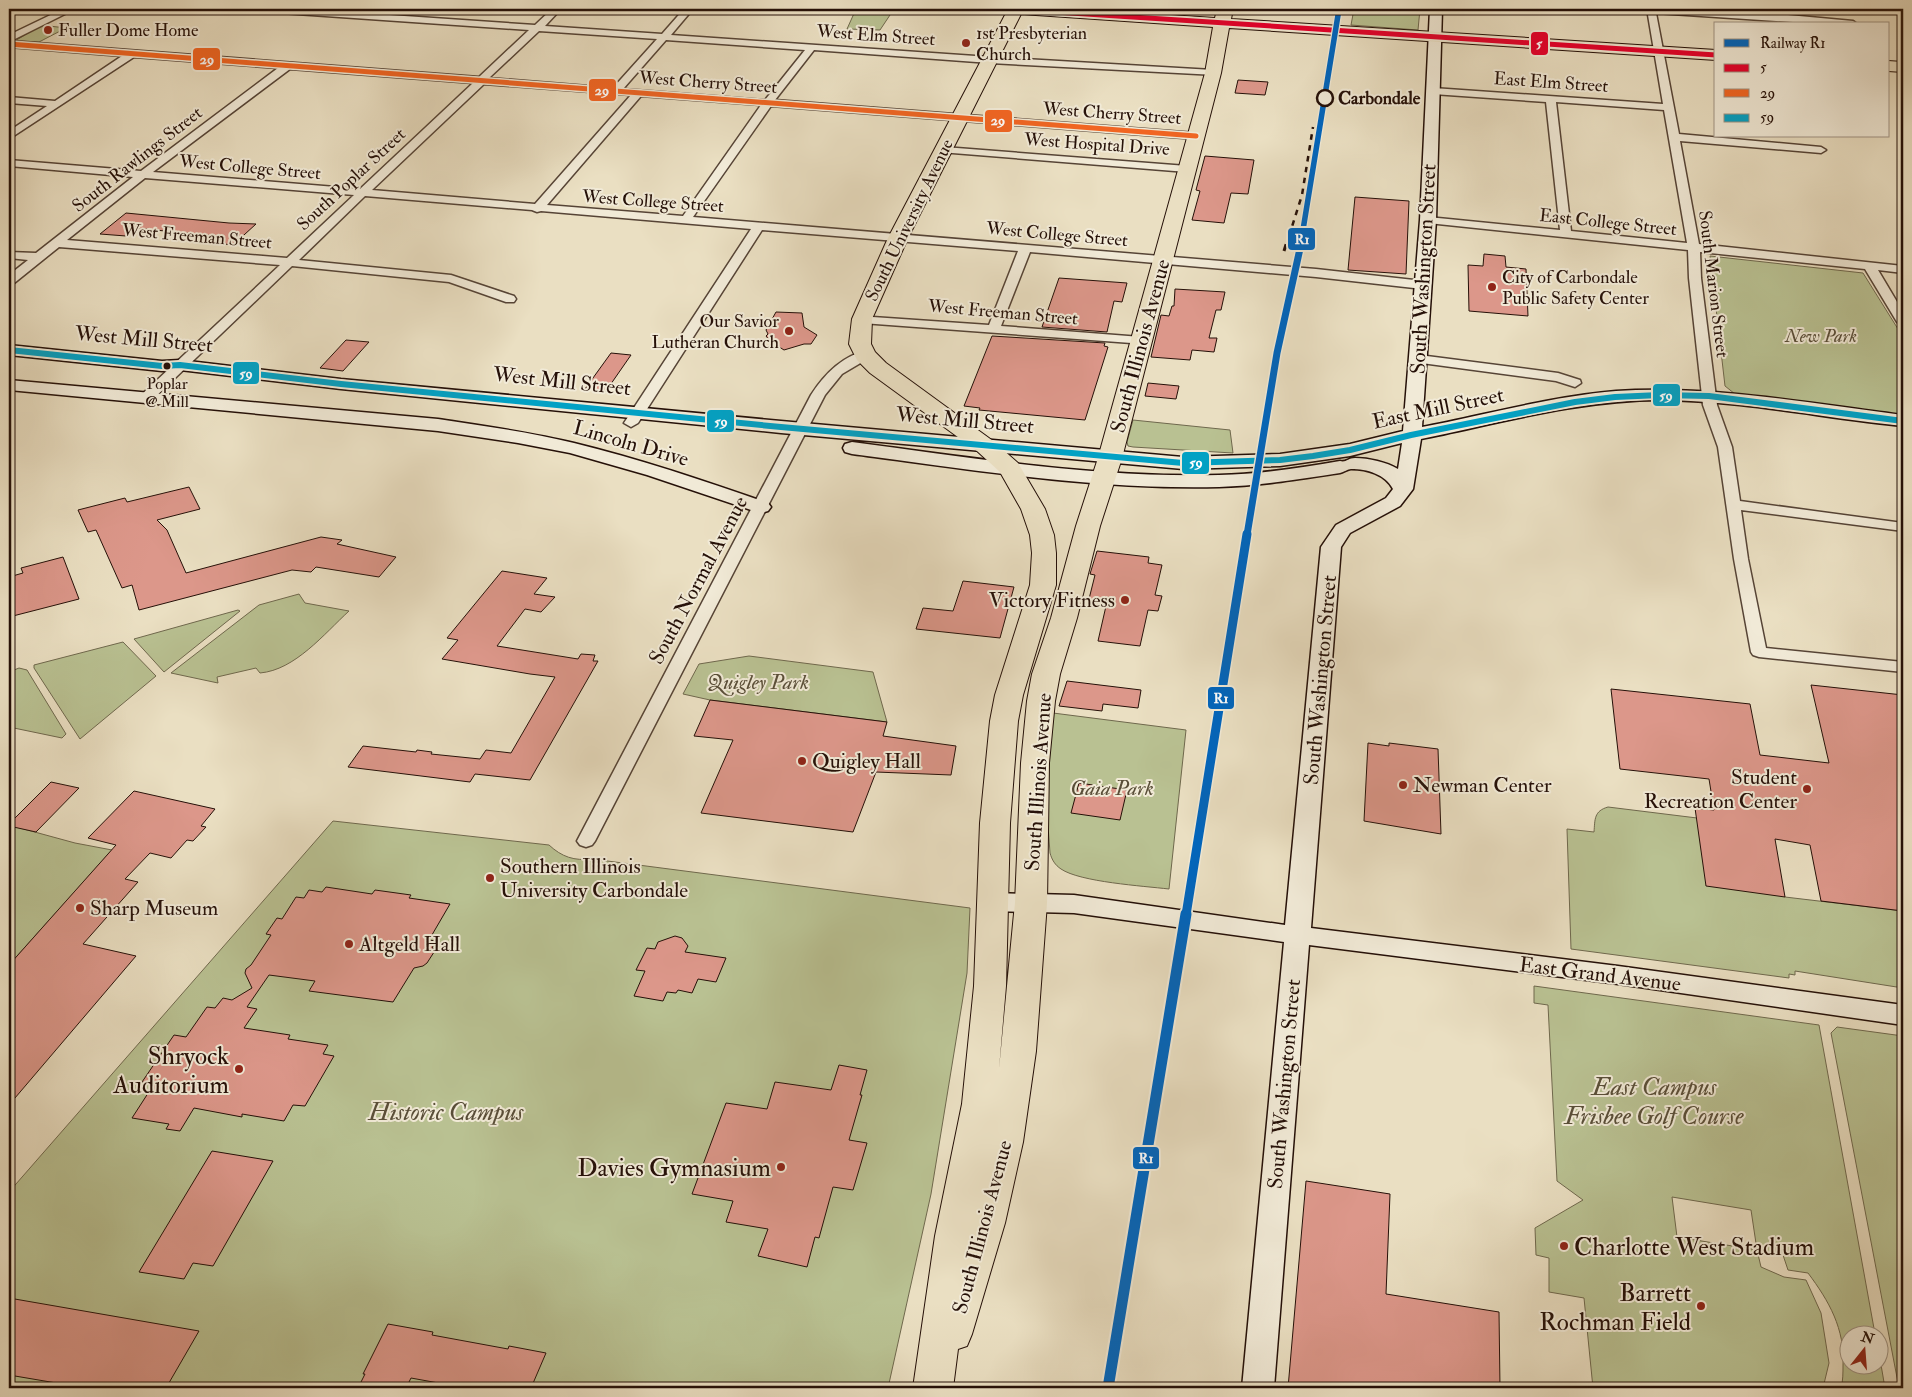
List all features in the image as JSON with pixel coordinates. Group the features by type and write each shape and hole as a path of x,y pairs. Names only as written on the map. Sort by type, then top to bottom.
{"highway":[{"path":"1008,9 1223,16 1350,31 1714,55"},
{"name":"South University Avenue","path":"865,355 860,344 862,318 898,238 1016,9"},
{"name":"South Illinois Avenue","path":"935,1388 987,1223 1005,1142 1019,1051 1031,903 1035,763 1041,702 1046,674 1064,618 1088,526 1108,467 1142,341 1213,73 1223,16"},
{"path":"1890,66 1903,67"},
{"name":"South Illinois Avenue","path":"865,355 878,368 985,446 1010,468 1030,501 1042,535 1044,553 1043,585 1009,695 1004,721 995,824 990,986 979,1104 953,1236 935,1388"}],"main road":[{"name":"South Washington Street","path":"1258,1388 1331,548 1343,529 1394,502 1403,489 1411,443 1419,359 1428,220 1436,9"},
{"name":"West Mill Street","path":"9,350 162,366 175,370"},
{"name":"West Mill Street","path":"9,359 175,370 366,399 634,418 797,435 985,446 1108,467"},
{"name":"Lincoln Drive","path":"9,385 438,425 500,434 597,455 761,507"},
{"name":"East Mill Street","path":"1108,467 1207,481 1290,476 1353,464 1457,426 1575,402 1615,397 1660,395 1775,404 1903,421"},
{"name":"East Mill Street","path":"1108,467 1280,460 1411,443 1621,408 1710,400"},
{"path":"1414,408 1433,419 1457,426"},
{"name":"West Mill Street","path":"797,435 1010,468 1108,467"},
{"path":"1353,464 1377,467 1390,471 1399,479 1403,489"},
{"name":"East Grand Avenue","path":"992,902 1074,904 1297,936 1627,976 1903,1015"}],"street":[{"path":"9,39 70,9"},
{"name":"West Elm Street","path":"268,9 990,60 1213,73"},
{"name":"South Poplar Street","path":"175,370 557,9"},
{"path":"615,92 689,9"},
{"path":"1652,9 1783,13 1840,22"},
{"name":"South Marion Street","path":"1652,9 1694,249 1695,278 1710,400 1725,446 1742,568 1759,652 1903,667"},
{"name":"West Cherry Street","path":"9,44 1196,136"},
{"path":"685,221 768,103 812,47"},
{"path":"9,136 131,54"},
{"name":"South Rawlings Street","path":"9,281 142,176 287,66"},
{"name":"East Elm Street","path":"1433,91 1668,107"},
{"path":"537,209 638,93"},
{"path":"1551,99 1566,235"},
{"path":"9,100 56,104"},
{"path":"1673,137 1821,150"},
{"name":"West Hospital Drive","path":"944,150 1188,169"},
{"name":"West College Street","path":"9,163 142,176 1163,260 1423,285"},
{"name":"East College Street","path":"1428,220 1694,249 1903,269"},
{"path":"634,418 758,226"},
{"name":"West Freeman Street","path":"57,243 290,262 451,279 510,299"},
{"path":"994,329 1025,249"},
{"path":"9,254 38,257"},
{"path":"1869,265 1903,322"},
{"name":"West Freeman Street","path":"862,318 1142,341"},
{"name":"South Normal Avenue","path":"586,841 827,380 847,363 865,355"},
{"path":"1419,359 1558,377 1575,383"},
{"path":"145,398 175,370"},
{"path":"1734,505 1903,528"}],"green space":[{"path":"856,9 894,9 880,30 847,29"},
{"path":"1354,9 1420,9 1418,30 1351,25"},
{"path":"41,25 66,28 39,42 15,41"},
{"name":"New Park","path":"1710,256 1863,273 1903,337 1903,415 1735,394 1725,386"},
{"path":"1133,420 1230,430 1233,453 1128,446 1127,442"},
{"path":"299,594 305,603 349,611 297,658 273,670 260,673 256,668 217,677 218,683 171,673 259,605"},
{"path":"240,611 164,672 134,639"},
{"path":"123,642 156,676 80,739 34,668 34,665"},
{"name":"Quigley Park","path":"749,656 873,672 887,722 710,700 683,694 699,664"},
{"path":"19,668 27,670 66,734 62,738 9,727 9,672"},
{"name":"Gaia Park","path":"1053,713 1186,730 1169,889 1112,883 1082,877 1061,869 1054,862 1050,853 1045,783"},
{"path":"1608,807 1697,818 1785,897 1903,911 1903,988 1795,971 1795,975 1789,974 1789,978 1571,949 1567,829 1594,832 1595,819 1598,813"},
{"name":"Historic Campus","path":"333,821 549,845 559,853 574,859 592,859 970,908 967,973 931,1194 888,1388 9,1388 9,1192"},
{"path":"9,825 75,843 112,850 9,965"},
{"name":"East Campus Frisbee Golf Course","path":"1534,986 1819,1025 1873,1324 1840,1324 1840,1335 1829,1305 1808,1273 1788,1270 1783,1255 1757,1250 1761,1267 1784,1277 1806,1280 1821,1313 1829,1363 1823,1388 1593,1388 1584,1298 1549,1292 1549,1258 1536,1255 1535,1228 1583,1200 1557,1181 1548,1005 1534,1003","holes":["1672,1197 1751,1210 1757,1250 1677,1237"]},
{"path":"1837,1027 1903,1036 1903,1388 1899,1388 1890,1341 1890,1324 1887,1324 1831,1033"},
{"name":"East Campus Frisbee Golf Course","path":"1843,1374 1883,1374 1885,1388 1841,1388"}],"building":[{"path":"1238,80 1268,82 1265,95 1235,93"},
{"path":"1205,156 1254,160 1248,194 1231,193 1224,223 1192,220 1200,191 1196,190"},
{"path":"1355,197 1409,201 1406,274 1348,270"},
{"path":"126,213 256,224 233,245 207,242 215,236 135,228 126,236 100,234"},
{"name":"City of Carbondale Public Safety Center","path":"1484,254 1505,256 1506,267 1526,269 1528,316 1469,311 1468,265 1483,266"},
{"path":"1059,278 1127,283 1122,302 1114,301 1107,332 1042,327"},
{"path":"1175,289 1225,292 1221,310 1216,310 1209,338 1217,338 1214,352 1192,350 1190,360 1151,357 1161,315 1169,316 1172,306 1174,306"},
{"name":"Our Savior Lutheran Church","path":"776,312 802,313 804,327 817,335 811,344 804,344 784,350 770,341 766,336 768,334 766,330"},
{"path":"992,336 1105,343 1104,346 1108,347 1085,420 979,410 980,408 964,406"},
{"path":"346,340 369,342 343,371 320,368"},
{"path":"611,353 631,355 606,391 585,389"},
{"path":"1148,383 1179,386 1176,399 1145,396"},
{"path":"189,487 200,509 157,520 167,530 186,573 321,537 342,540 337,544 396,557 379,577 316,567 311,572 292,570 139,610 132,585 122,588 96,530 88,532 78,510 125,498 127,502"},
{"path":"1097,551 1149,557 1148,563 1162,565 1155,595 1162,596 1158,611 1148,610 1140,646 1098,641 1106,606 1088,603 1095,575 1090,574"},
{"path":"63,557 79,599 9,617 9,577 23,573 21,568"},
{"path":"502,571 547,578 534,594 555,597 541,612 525,609 497,646 578,659 581,654 595,655 593,661 598,661 530,780 475,774 470,782 348,767 363,746 416,752 417,750 432,752 431,754 480,759 486,750 511,753 555,677 442,659 458,640 447,638"},
{"path":"963,581 1014,587 1000,638 916,629 923,608 953,611"},
{"path":"1067,681 1141,690 1138,708 1103,704 1102,711 1059,706"},
{"name":"Student Recreation Center","path":"1811,685 1903,695 1903,911 1821,901 1810,845 1775,839 1785,897 1706,886 1695,808 1714,810 1709,779 1620,769 1611,689 1750,704 1760,755 1829,763"},
{"name":"Quigley Hall","path":"710,700 887,722 883,736 956,746 951,775 876,772 853,832 701,813 733,740 694,736"},
{"name":"Newman Center","path":"1368,743 1389,746 1389,743 1438,749 1441,834 1364,821"},
{"path":"51,782 79,788 36,832 9,826 9,824"},
{"path":"1079,783 1127,790 1120,820 1071,813"},
{"path":"134,791 215,809 201,826 206,827 193,841 187,840 171,858 150,853 125,879 138,882 83,944 136,956 9,1105 9,965 116,845 88,838"},
{"path":"326,887 372,894 375,890 411,895 409,898 450,904 429,940 436,941 432,948 436,949 427,963 414,968 393,1002 309,991 315,981 269,975 247,1007 257,1009 244,1028 290,1035 288,1039 328,1045 323,1054 334,1056 305,1106 293,1105 284,1121 242,1114 242,1117 194,1108 180,1131 166,1129 169,1124 132,1118 154,1084 142,1082 174,1035 186,1037 207,1007 215,1008 223,998 232,1000 252,988 245,973 246,969 251,965 271,935 266,934 277,918 282,919 296,897 304,898 309,890 322,892"},
{"path":"675,936 682,938 688,946 685,952 726,958 716,982 698,979 692,993 678,990 676,993 667,992 663,1001 634,996 645,971 636,970 647,948 655,949 658,942"},
{"name":"Davies Gymnasium","path":"839,1065 867,1070 849,1140 867,1143 853,1190 833,1187 819,1238 815,1237 807,1267 758,1256 768,1229 726,1222 733,1201 692,1194 726,1103 767,1109 775,1082 831,1090"},
{"path":"212,1151 273,1161 213,1266 193,1263 184,1279 139,1272"},
{"path":"1306,1181 1390,1194 1386,1294 1499,1312 1500,1388 1288,1388"},
{"path":"9,1298 199,1331 166,1388 86,1388 9,1375"},
{"path":"388,1324 433,1332 432,1335 508,1349 509,1346 546,1353 531,1388 466,1388 411,1378 406,1388 358,1388"}],"railway":[{"path":"1302,236 1339,9"},
{"path":"1289,236 1302,195 1313,127"},
{"path":"1284,251 1289,235"},
{"path":"1247,535 1277,353 1303,235"},
{"path":"1197,849 1247,534"}],"rail line":[{"name":"R1","path":"1108,1388 1197,849 1262,439 1277,353 1304,229 1339,9"}],"transit line":[{"name":"5","path":"1009,9 1714,55"},
{"name":"29","path":"9,44 1196,136"},
{"name":"59","path":"9,350 162,366 180,365 341,384 781,427 1183,463 1280,460 1313,456 1350,450 1411,435 1575,402 1615,397 1660,395 1709,396 1903,421"}],"place":[{"name":"Fuller Dome Home","path":"48,30"},
{"name":"1st Presbyterian Church","path":"966,43"},
{"name":"Carbondale","path":"1325,98"},
{"name":"City of Carbondale Public Safety Center","path":"1492,287"},
{"name":"Our Savior Lutheran Church","path":"789,331"},
{"name":"Poplar @ Mill","path":"167,366"},
{"name":"Victory Fitness","path":"1125,600"},
{"name":"Quigley Hall","path":"802,761"},
{"name":"Newman Center","path":"1403,785"},
{"name":"Student Recreation Center","path":"1807,789"},
{"name":"Southern Illinois University Carbondale","path":"490,878"},
{"name":"Sharp Museum","path":"80,908"},
{"name":"Altgeld Hall","path":"349,944"},
{"name":"Shryock Auditorium","path":"239,1069"},
{"name":"Davies Gymnasium","path":"781,1167"},
{"name":"Charlotte West Stadium","path":"1564,1246"},
{"name":"Barrett Rochman Field","path":"1701,1306"}]}
